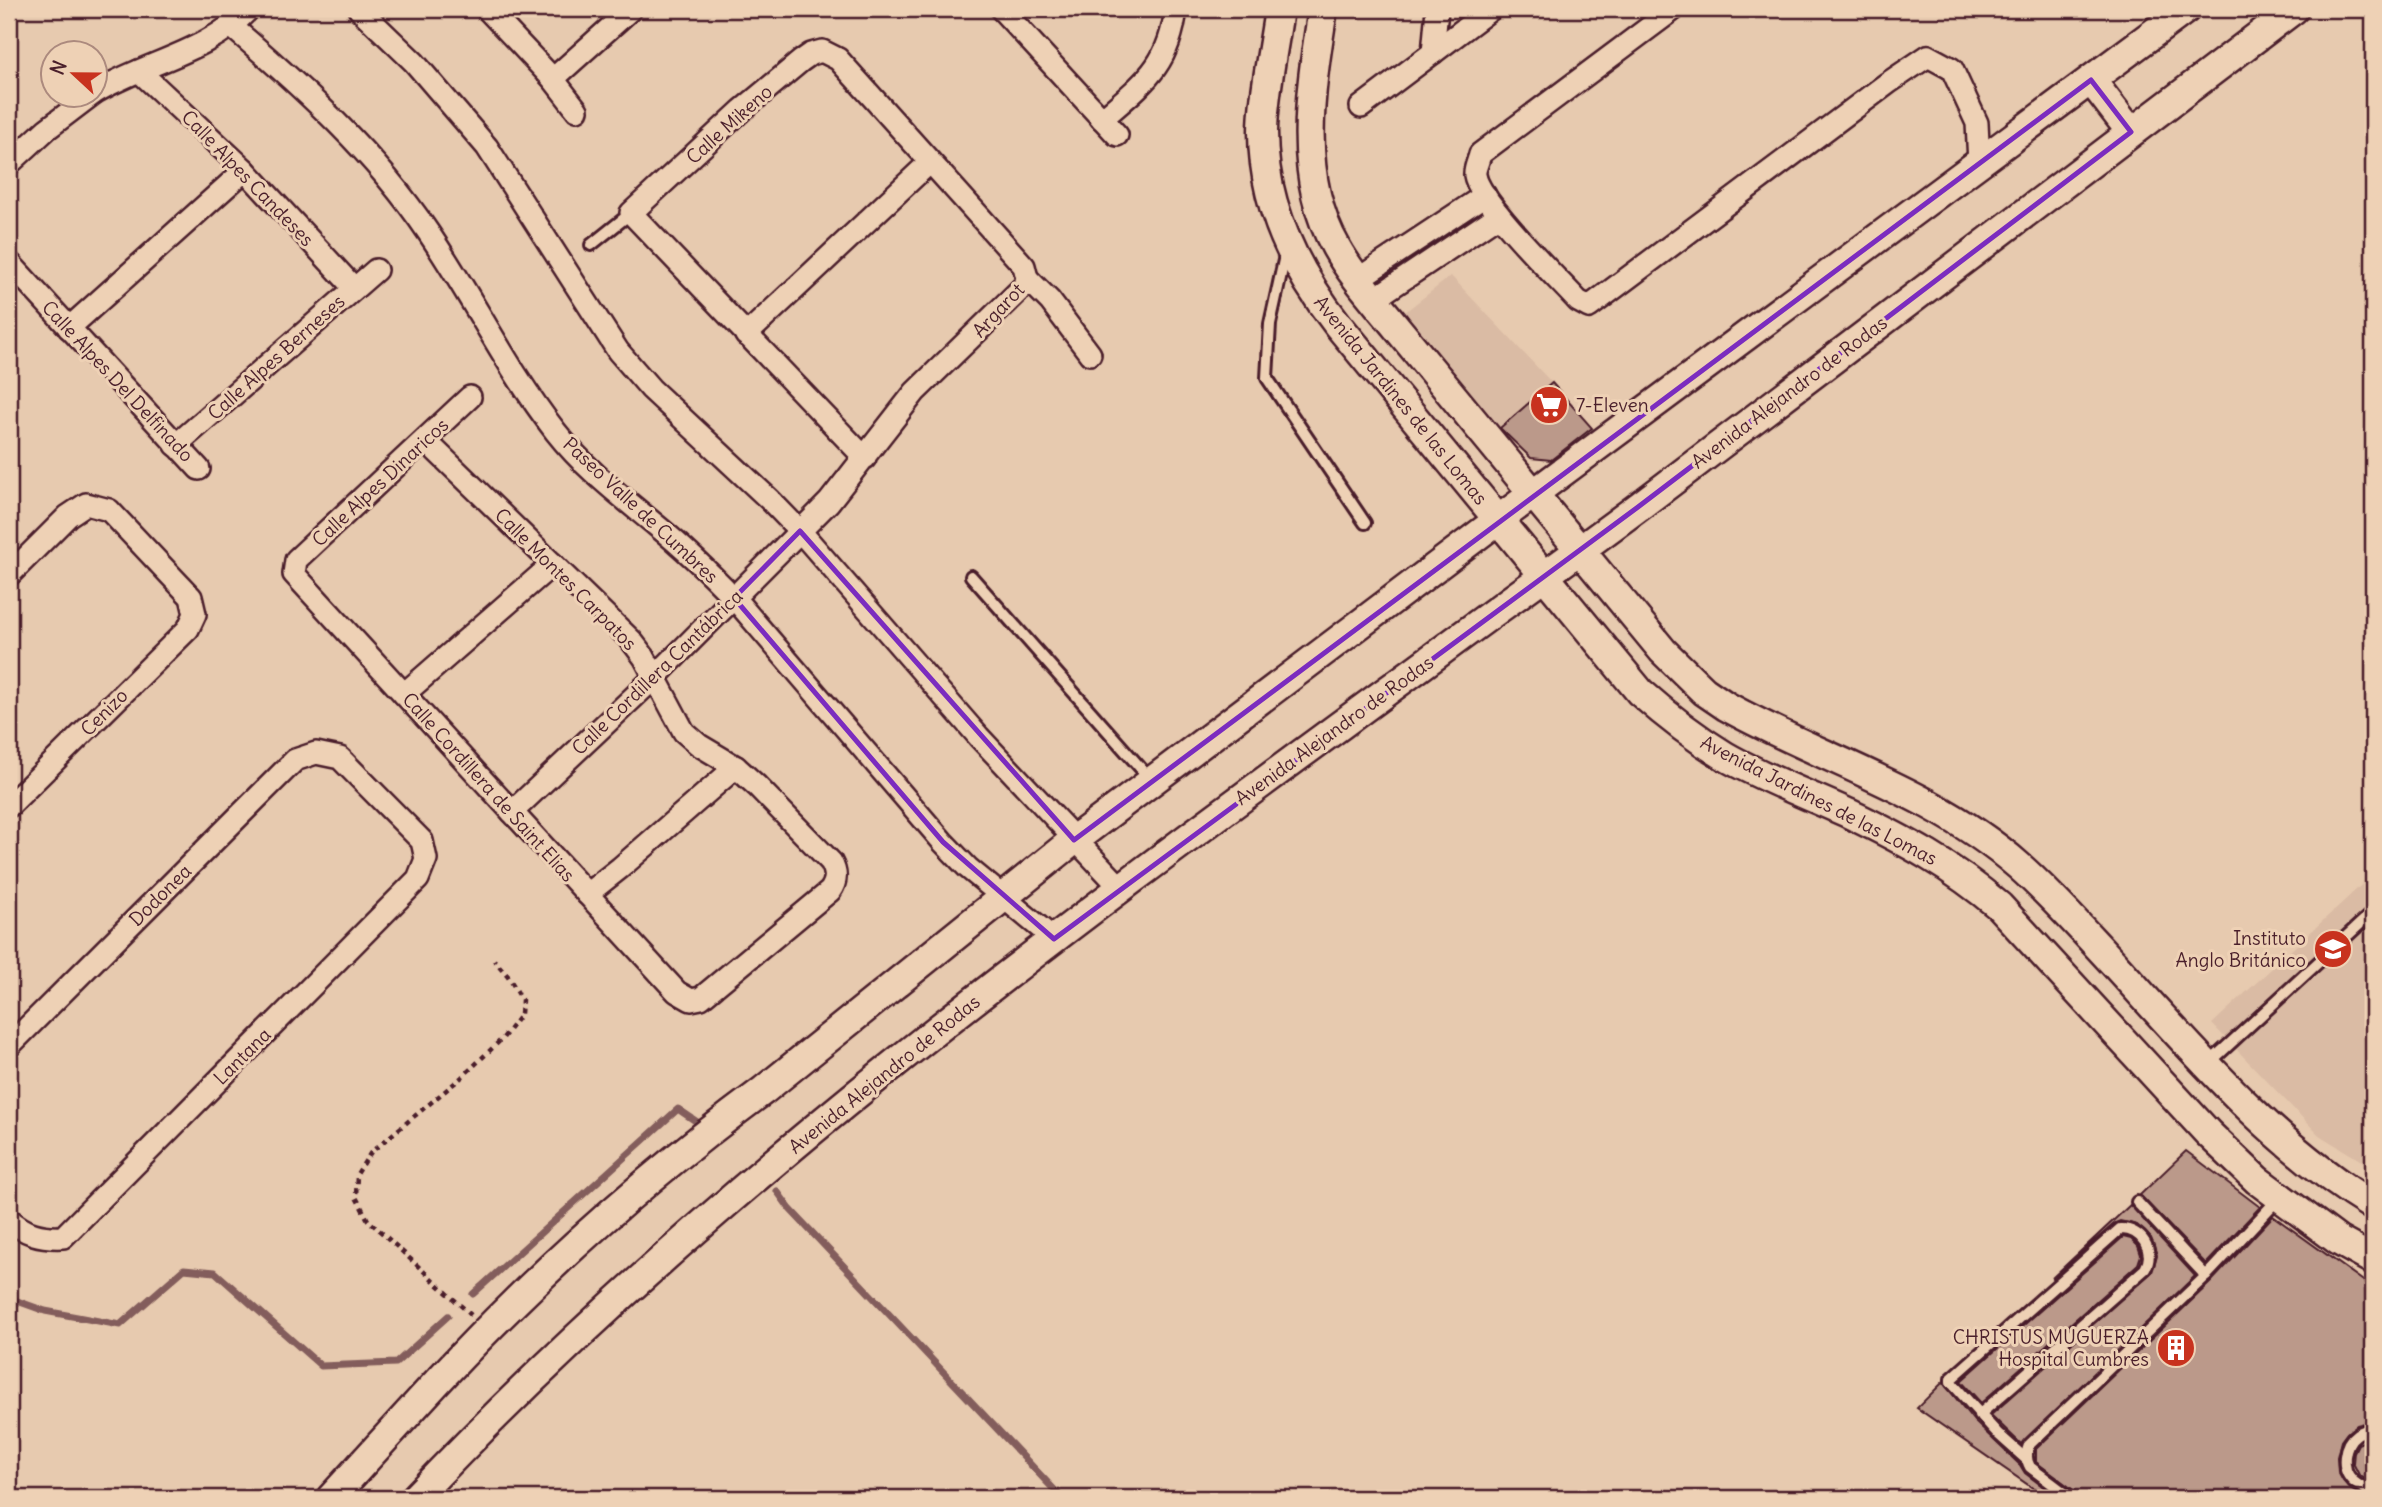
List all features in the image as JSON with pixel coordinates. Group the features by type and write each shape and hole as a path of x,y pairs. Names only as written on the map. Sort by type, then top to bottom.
{"street":[{"path":"108,87 205,42 231,26 249,9"},
{"path":"359,9 414,62 487,147 618,351 651,389 800,531 979,737 1121,888"},
{"path":"487,9 553,79 577,110"},
{"path":"553,79 631,9"},
{"path":"1000,9 1117,135"},
{"path":"1102,119 1155,69 1168,44 1176,9"},
{"name":"Avenida Jardines de las Lomas","path":"1279,9 1263,130 1270,189 1288,245 1314,294 1640,692 1694,736 1727,757 1930,855 1966,878 1999,905 2208,1133 2257,1180 2339,1241 2373,1260"},
{"path":"1323,9 1313,77 1309,131 1315,188 1325,222 1336,246 1366,289 1662,651 1704,691 1749,719 1920,799 1987,840 2047,892 2233,1093 2311,1164 2373,1206"},
{"path":"1433,52 1437,9"},
{"path":"1361,107 1491,9"},
{"path":"1674,9 1480,154 1475,175 1485,195 1578,301 1589,307 1888,83 1928,56 1952,69 1977,123 1979,163"},
{"path":"331,1498 487,1330 569,1250 709,1131 764,1090 1074,840 1498,520 2186,9"},
{"name":"Avenida Alejandro de Rodas","path":"415,1498 545,1366 760,1173 1054,939 1580,550 2294,9"},
{"name":"Paseo Valle de Cumbres","path":"231,26 314,100 391,181 429,232 529,394 579,459 699,562 734,598 943,842 968,867 1054,939"},
{"name":"Calle Mikeno","path":"631,213 742,110 801,61 817,51 828,52 834,56"},
{"name":"Argarot","path":"800,531 837,492 901,408 1019,292 1027,278 1024,266 834,56"},
{"name":"Calle Alpes Candeses","path":"139,71 245,170 354,288"},
{"path":"2091,80 2131,132"},
{"path":"9,164 47,129 75,108"},
{"path":"1263,130 1309,131"},
{"path":"746,335 930,162"},
{"path":"69,328 245,170"},
{"path":"1366,289 1485,195"},
{"path":"631,213 865,457"},
{"path":"1366,289 1500,215"},
{"name":"Calle Alpes Del Delfinado","path":"9,262 199,469"},
{"name":"Calle Alpes Berneses","path":"176,445 376,270"},
{"path":"1027,278 1049,301 1090,354"},
{"name":"Calle Alpes Dinaricos","path":"293,568 296,560 470,397"},
{"name":"Calle Montes Carpatos","path":"425,440 631,640 655,677 684,732 699,745 736,767 831,862 836,877 830,891 712,990 701,998 691,1000"},
{"name":"Cenizo","path":"9,575 68,516 86,504 109,510 191,597 195,614 188,629 9,806"},
{"name":"Calle Cordillera Cantábrica","path":"512,812 655,677 800,531"},
{"path":"404,694 553,564"},
{"name":"Calle Cordillera de Saint Elias","path":"293,568 296,579 677,992 691,1000"},
{"name":"Dodonea","path":"9,1046 295,760 316,753 340,758 422,841 426,859"},
{"path":"587,894 736,767"},
{"name":"Lantana","path":"9,1219 21,1230 46,1237 64,1237 418,879 426,859"}],"lane":[{"path":"591,246 631,213"},
{"path":"1288,245 1270,324 1267,378 1365,523"},
{"path":"971,576 1152,781"},
{"path":"2207,1065 2373,912"},
{"path":"2071,1498 2030,1467 2027,1450 2037,1435 2144,1337 2279,1198"},
{"path":"2137,1202 2206,1276"},
{"path":"1979,1415 2146,1269 2150,1258 2149,1248 2143,1239 2129,1229 2120,1229 1951,1378 1951,1382 1979,1415 2027,1460"},
{"path":"2373,1429 2353,1436 2344,1460 2353,1481 2373,1493"}],"path":[{"path":"487,1330 368,1220 356,1197 358,1174 371,1152 462,1077 503,1038 521,1014 522,1000 508,976 494,960"}],"highlighted area":[{"path":"2091,80 2131,132 1638,507 1054,939 943,842 734,598 800,531 1074,840"}],"shaded area":[{"path":"1451,276 1552,383 1500,428 1405,312"},
{"name":"Instituto Anglo Británico","path":"2373,874 2373,1168 2319,1135 2212,1024"}],"building":[{"name":"7-Eleven","path":"1552,383 1592,428 1551,460 1531,458 1500,428"},
{"path":"2186,1151 2260,1207 2206,1264 2140,1195"},
{"path":"2130,1205 2195,1276 2021,1444 1991,1415 2152,1272 2157,1255 2151,1238 2137,1225 2120,1221 2052,1278"},
{"path":"2273,1216 2373,1288 2373,1421 2357,1425 2347,1433 2341,1441 2337,1457 2338,1472 2343,1481 2350,1489 2366,1498 2079,1498 2076,1492 2036,1462 2036,1449 2211,1282"},
{"path":"2123,1237 2131,1239 2138,1246 2141,1255 2138,1264 1981,1403 1961,1381"},
{"path":"1943,1382 1974,1421 2025,1473 2058,1498 2047,1498 1917,1408"},
{"path":"2373,1437 2373,1484 2359,1475 2353,1463 2358,1444"}],"waterway":[{"path":"473,1294 678,1109 700,1124"},
{"path":"777,1191 790,1209 1062,1498"},
{"path":"9,1298 45,1311 120,1325 184,1269 215,1272 321,1366 396,1363 448,1316"}],"place":[{"name":"7-Eleven","path":"1549,405"},
{"name":"Instituto Anglo Británico","path":"2333,949"},
{"name":"CHRISTUS MUGUERZA Hospital Cumbres","path":"2176,1348"}]}
